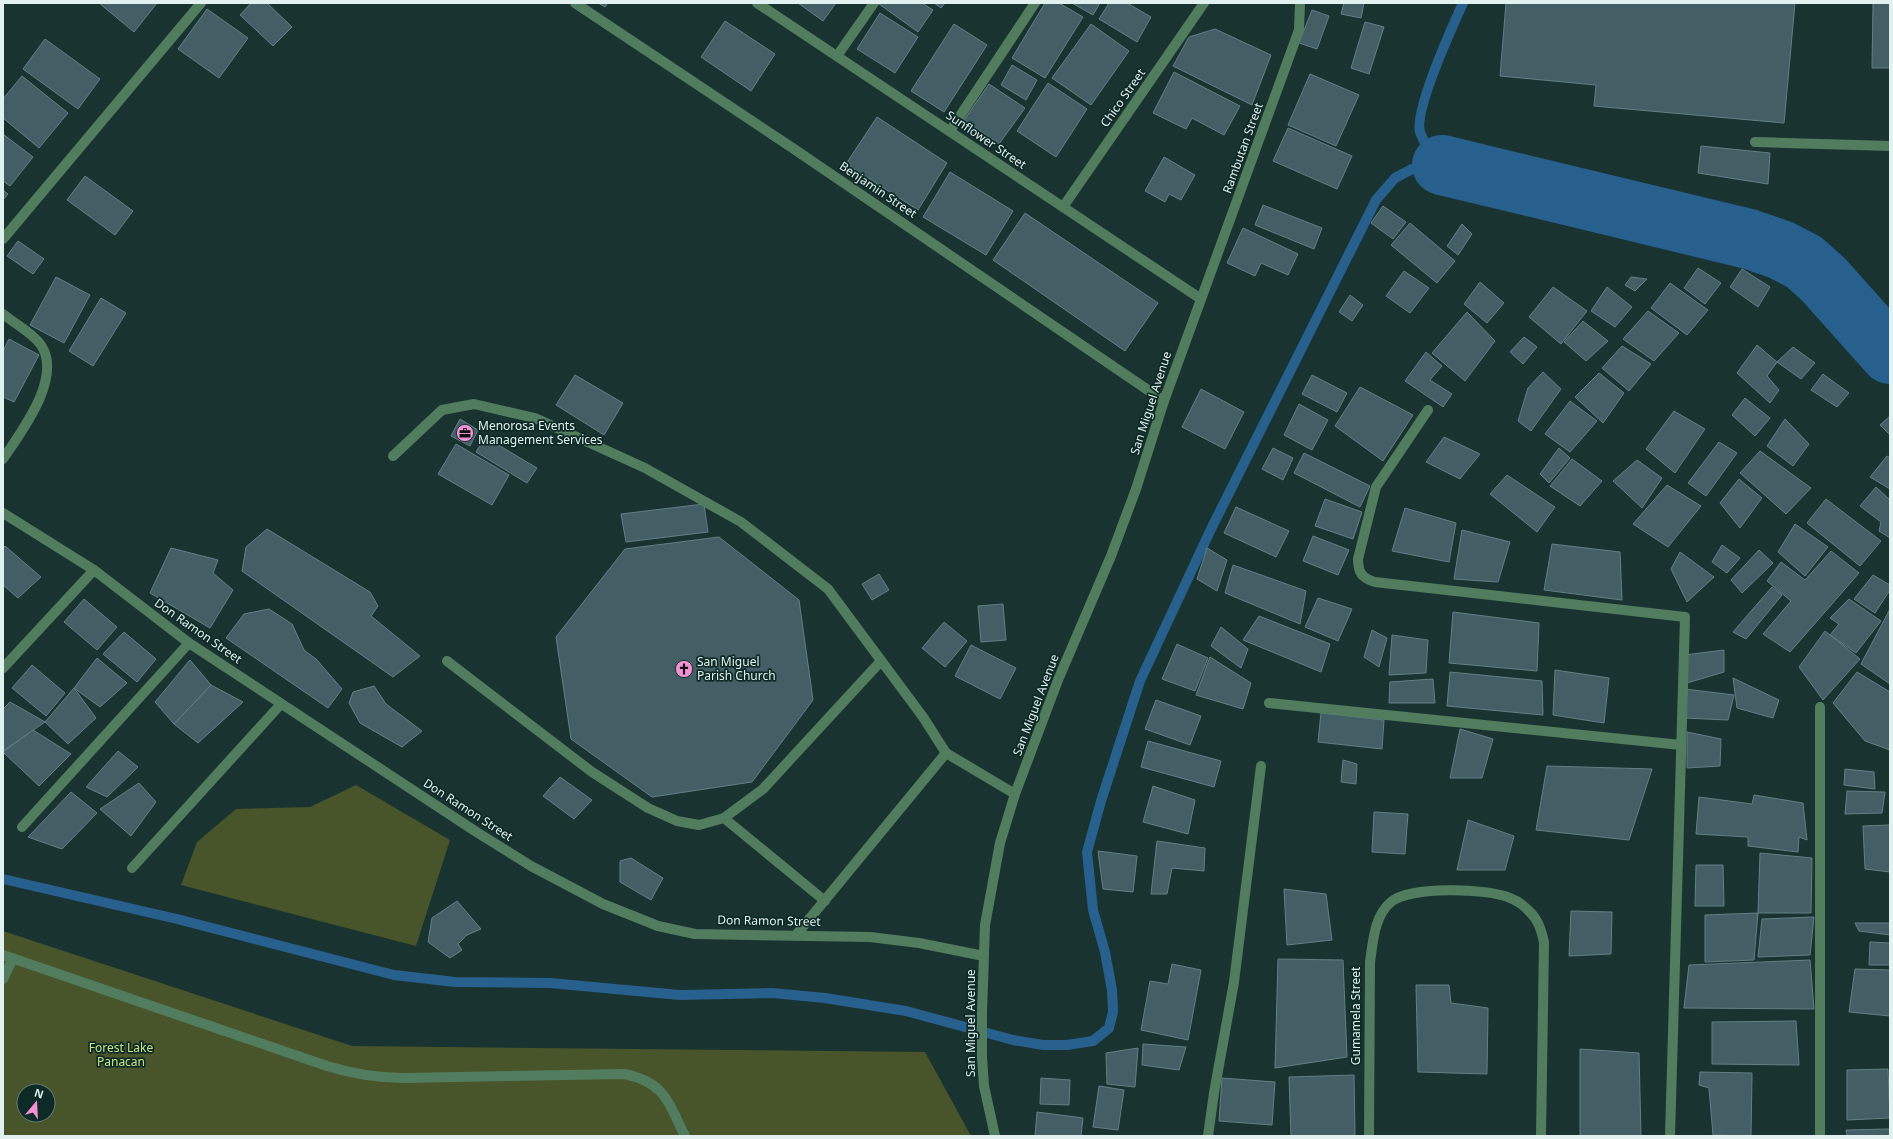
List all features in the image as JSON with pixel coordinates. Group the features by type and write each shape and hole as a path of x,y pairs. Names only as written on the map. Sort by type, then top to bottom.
{"street":[{"path":"3,239 201,3"},
{"name":"Benjamin Street","path":"575,3 788,145 1164,401"},
{"name":"Sunflower Street","path":"757,3 1201,299"},
{"path":"837,56 874,3"},
{"path":"950,131 1035,3"},
{"name":"Chico Street","path":"1063,207 1204,3"},
{"name":"Rambutan Street","path":"1201,299 1299,30 1300,3"},
{"path":"1755,142 1890,146"},
{"name":"San Miguel Avenue","path":"995,1136 984,1086 982,1057 982,1013 985,925 1000,843 1015,794 1058,680 1111,556 1151,448 1164,401 1201,299"},
{"path":"3,314 41,344 46,356 47,371 40,397 28,421 3,459"},
{"path":"393,456 442,410 474,404 535,418 645,468 741,522 828,589 923,718 946,753 1015,794"},
{"path":"1428,410 1376,487 1358,559 1358,570 1364,578 1376,582 1685,617 1680,745 1670,1136"},
{"name":"Don Ramon Street","path":"4,515 94,570 189,643 518,858 603,904 658,926 696,934 797,934 870,937 984,956"},
{"path":"3,668 94,570"},
{"path":"22,827 189,643"},
{"path":"447,661 592,772 648,808 676,821 699,825 724,818 763,789 881,661"},
{"path":"1269,703 1680,745"},
{"path":"132,868 281,704"},
{"path":"1820,707 1820,1136"},
{"path":"797,934 946,753"},
{"path":"1208,1136 1214,1093 1234,982 1261,766"},
{"path":"724,818 825,901"},
{"name":"Gumamela Street","path":"1369,1136 1370,962 1374,935 1381,915 1391,902 1410,894 1436,890 1480,891 1509,898 1528,909 1539,923 1544,942 1541,1136"},
{"path":"3,979 8,957 327,1066 378,1078 624,1074 638,1077 660,1089 685,1136"}],"green space":[{"path":"356,785 450,840 416,946 181,885 197,842 236,809 310,807"},
{"name":"Forest Lake Panacan","path":"3,931 352,1046 925,1052 971,1136 3,1136"}],"building":[{"path":"99,3 157,3 134,32"},
{"path":"251,3 267,3 292,27 273,46 240,15"},
{"path":"598,3 608,3 605,7"},
{"path":"798,3 836,3 823,21"},
{"path":"922,3 933,10 918,32 879,4"},
{"path":"934,3 945,3 941,8"},
{"path":"1045,3 1059,3 1083,17 1045,78 1012,58"},
{"path":"1072,3 1100,3 1093,15"},
{"path":"1109,3 1127,3 1151,17 1137,42 1099,19"},
{"path":"1344,3 1364,3 1361,18 1341,14"},
{"path":"1506,3 1795,3 1784,123 1594,106 1596,85 1500,76"},
{"path":"1873,3 1890,3 1890,68 1872,68"},
{"path":"207,9 248,38 219,78 178,49"},
{"path":"1312,10 1329,16 1317,49 1299,43"},
{"path":"880,13 918,37 895,73 857,49"},
{"path":"725,21 775,54 751,91 701,57"},
{"path":"1365,22 1384,27 1369,74 1351,68"},
{"path":"954,24 987,45 944,112 911,91"},
{"path":"1091,24 1129,51 1091,105 1052,78"},
{"path":"1215,29 1271,55 1252,105 1173,66 1189,37"},
{"path":"45,39 100,79 78,109 23,69"},
{"path":"1012,65 1037,80 1026,100 1001,85"},
{"path":"1174,72 1240,106 1224,135 1192,118 1186,129 1153,113"},
{"path":"1310,74 1359,95 1336,146 1288,125"},
{"path":"22,76 68,113 39,148 3,118 3,99"},
{"path":"1048,83 1087,109 1056,157 1017,131"},
{"path":"989,84 1025,108 999,144 964,120"},
{"path":"877,117 947,163 918,210 846,164"},
{"path":"1288,128 1352,156 1337,189 1273,161"},
{"path":"3,134 33,157 10,186 3,181"},
{"path":"1701,146 1770,153 1768,184 1698,173"},
{"path":"1164,157 1195,175 1181,200 1169,194 1165,202 1145,191"},
{"path":"950,172 1013,211 986,255 923,217"},
{"path":"85,176 133,211 115,235 67,200"},
{"path":"3,190 8,194 3,200"},
{"path":"1263,205 1322,228 1314,249 1255,225"},
{"path":"1383,206 1406,222 1393,239 1371,223"},
{"path":"1025,213 1158,303 1125,351 993,260"},
{"path":"1410,223 1455,261 1437,283 1391,245"},
{"path":"1462,224 1472,234 1458,255 1447,246"},
{"path":"1243,228 1298,254 1288,275 1261,263 1255,276 1227,263"},
{"path":"18,241 44,259 33,274 7,256"},
{"path":"1698,268 1721,283 1705,304 1684,288"},
{"path":"1742,269 1770,287 1758,307 1730,287"},
{"path":"1404,271 1429,288 1410,313 1386,296"},
{"path":"56,277 90,295 64,343 30,325"},
{"path":"1631,277 1647,279 1635,291 1625,285"},
{"path":"1480,282 1504,303 1487,323 1464,304"},
{"path":"1670,283 1708,310 1687,335 1651,308"},
{"path":"1553,287 1587,311 1561,344 1529,317"},
{"path":"1607,287 1632,307 1615,327 1591,311"},
{"path":"1350,295 1363,305 1352,321 1339,312"},
{"path":"101,298 126,313 93,366 69,351"},
{"path":"1648,311 1679,333 1654,361 1623,339"},
{"path":"1467,312 1495,341 1465,381 1432,353"},
{"path":"1583,321 1608,341 1586,361 1564,342"},
{"path":"1524,337 1537,347 1523,364 1510,352"},
{"path":"9,339 39,355 14,402 3,397 3,351"},
{"path":"1757,345 1777,362 1767,376 1779,390 1770,403 1737,373"},
{"path":"1622,346 1651,364 1629,391 1602,368"},
{"path":"1793,347 1815,363 1801,379 1777,362"},
{"path":"1426,352 1442,366 1430,380 1452,394 1443,407 1405,381"},
{"path":"1543,372 1561,389 1531,431 1518,421 1528,388"},
{"path":"1599,373 1624,393 1603,423 1575,397"},
{"path":"1823,374 1849,393 1837,407 1811,390"},
{"path":"575,375 623,403 604,435 556,405"},
{"path":"1312,375 1347,393 1337,412 1302,394"},
{"path":"1360,387 1413,415 1383,461 1335,426"},
{"path":"1201,389 1244,412 1225,449 1182,427"},
{"path":"1745,398 1770,418 1755,436 1732,415"},
{"path":"1570,401 1597,421 1570,452 1545,434"},
{"path":"1299,404 1328,420 1312,450 1284,435"},
{"path":"1674,411 1705,429 1675,473 1646,449"},
{"path":"1890,416 1890,435 1880,425"},
{"path":"460,419 478,430 470,446 451,436"},
{"path":"1785,419 1809,444 1793,466 1767,446"},
{"path":"485,437 537,468 527,483 476,452"},
{"path":"1444,437 1480,454 1460,479 1426,462"},
{"path":"1719,442 1737,453 1706,496 1688,483"},
{"path":"456,444 509,475 492,505 438,474"},
{"path":"1273,448 1293,458 1283,480 1262,469"},
{"path":"1559,448 1570,458 1549,483 1540,474"},
{"path":"1760,451 1811,488 1786,514 1740,473"},
{"path":"1304,453 1370,486 1360,507 1294,473"},
{"path":"1887,456 1890,458 1890,489 1870,477"},
{"path":"1572,459 1602,481 1580,506 1550,486"},
{"path":"1637,460 1662,478 1642,508 1613,481"},
{"path":"1507,475 1555,507 1537,532 1490,494"},
{"path":"1739,479 1762,498 1740,528 1720,503"},
{"path":"1667,485 1701,506 1668,547 1633,524"},
{"path":"1876,487 1890,500 1890,538 1879,531 1881,522 1860,506"},
{"path":"1325,499 1362,512 1353,539 1315,526"},
{"path":"1826,499 1881,541 1860,566 1807,523"},
{"path":"704,504 708,532 626,542 621,514"},
{"path":"1236,507 1289,531 1276,557 1224,533"},
{"path":"1405,508 1456,523 1449,562 1392,551"},
{"path":"1795,524 1828,547 1805,576 1778,552"},
{"path":"267,529 370,592 378,606 371,616 420,656 393,677 242,571 246,547"},
{"path":"1462,530 1510,542 1498,582 1454,579"},
{"path":"1313,536 1349,550 1338,575 1303,561"},
{"name":"San Miguel Parish Church","path":"719,537 799,600 813,700 752,782 652,797 571,739 556,637 625,549"},
{"path":"1552,544 1620,552 1622,600 1544,590"},
{"path":"1722,545 1740,558 1727,573 1712,562"},
{"path":"5,546 41,577 18,598 3,585 3,548"},
{"path":"171,548 218,560 213,573 233,590 210,628 150,593"},
{"path":"1207,548 1227,560 1217,591 1197,579"},
{"path":"1759,550 1773,563 1742,593 1731,580"},
{"path":"1831,551 1859,573 1790,652 1763,634 1791,601 1767,581 1781,562 1805,580"},
{"path":"1680,552 1714,577 1687,602 1671,569"},
{"path":"1233,565 1306,591 1300,624 1225,593"},
{"path":"879,574 889,590 872,600 862,584"},
{"path":"1873,575 1890,585 1890,590 1875,613 1854,599"},
{"path":"1772,587 1782,595 1746,639 1733,632"},
{"path":"1318,598 1352,609 1338,641 1305,627"},
{"path":"84,599 117,627 97,650 64,622"},
{"path":"1849,599 1881,621 1856,653 1830,635 1839,624 1830,618"},
{"path":"1003,604 1006,640 981,642 978,606"},
{"path":"269,609 292,624 304,650 316,659 342,689 328,708 226,638 244,614"},
{"path":"1890,609 1890,684 1861,664"},
{"path":"1453,612 1539,623 1537,671 1449,663"},
{"path":"1259,616 1330,644 1321,672 1243,640"},
{"path":"944,622 967,641 945,667 922,648"},
{"path":"1221,627 1248,649 1241,668 1211,646"},
{"path":"1372,630 1387,638 1379,667 1364,657"},
{"path":"1825,631 1860,659 1823,700 1799,667"},
{"path":"124,632 156,659 137,682 103,654"},
{"path":"1392,635 1428,640 1426,673 1389,675"},
{"path":"1177,644 1208,658 1195,691 1162,679"},
{"path":"971,645 1016,668 1000,699 955,676"},
{"path":"1724,650 1724,672 1687,683 1685,655"},
{"path":"1210,657 1251,683 1243,709 1196,695"},
{"path":"97,658 127,683 100,707 74,688"},
{"path":"190,660 211,685 174,724 155,702"},
{"path":"32,665 65,693 46,716 12,688"},
{"path":"1555,670 1609,678 1604,723 1553,715"},
{"path":"1450,672 1542,681 1543,715 1447,706"},
{"path":"1857,672 1890,692 1890,750 1865,741 1833,703"},
{"path":"1733,678 1779,700 1773,718 1737,708"},
{"path":"1433,679 1435,703 1389,703 1390,682"},
{"path":"211,685 243,702 198,743 174,724"},
{"path":"374,686 386,704 422,731 402,747 360,723 349,703 353,692"},
{"path":"74,688 96,718 68,744 45,722"},
{"path":"1685,689 1734,695 1728,720 1684,718"},
{"path":"1156,700 1201,716 1190,745 1145,729"},
{"path":"10,702 45,722 3,751 3,709"},
{"path":"1321,713 1384,720 1382,749 1318,742"},
{"path":"1460,729 1493,739 1482,778 1450,778"},
{"path":"33,730 71,754 39,786 3,752"},
{"path":"1687,732 1721,739 1720,766 1687,768"},
{"path":"1148,741 1221,761 1214,787 1141,767"},
{"path":"118,751 138,767 107,797 86,787"},
{"path":"1343,760 1357,764 1356,784 1341,782"},
{"path":"1547,766 1652,769 1629,840 1536,830"},
{"path":"1845,769 1874,772 1875,789 1844,785"},
{"path":"560,777 592,800 574,819 543,796"},
{"path":"139,783 156,802 131,836 100,809"},
{"path":"1153,786 1195,800 1188,834 1143,822"},
{"path":"1847,791 1885,792 1882,813 1845,814"},
{"path":"71,792 97,813 62,849 28,837"},
{"path":"1754,795 1803,803 1807,840 1799,837 1798,852 1748,846 1748,837 1696,834 1699,797 1752,804"},
{"path":"1374,812 1408,814 1405,854 1372,852"},
{"path":"1468,820 1514,836 1505,870 1457,870"},
{"path":"1890,825 1890,872 1865,869 1863,826"},
{"path":"1157,841 1205,848 1204,871 1172,868 1167,894 1151,894"},
{"path":"1098,851 1137,856 1133,892 1103,889"},
{"path":"1760,853 1812,858 1811,913 1758,913"},
{"path":"631,858 663,878 651,900 620,882 620,861"},
{"path":"1696,865 1723,865 1724,906 1695,906"},
{"path":"1284,889 1326,894 1332,940 1287,945"},
{"path":"457,901 481,929 467,935 458,944 462,950 450,958 428,942 432,918"},
{"path":"1571,911 1612,912 1611,954 1569,956"},
{"path":"1758,913 1754,960 1705,962 1705,915"},
{"path":"1814,917 1810,955 1758,957 1762,919"},
{"path":"1855,923 1890,923 1890,935 1859,931"},
{"path":"1870,942 1890,943 1890,965 1869,965"},
{"path":"1278,959 1343,960 1347,1057 1275,1068"},
{"path":"1810,960 1814,1009 1684,1008 1689,965"},
{"path":"1172,964 1201,970 1188,1040 1141,1030 1150,981 1168,984"},
{"path":"1855,969 1890,970 1890,1016 1849,1012"},
{"path":"1416,985 1449,985 1451,1003 1488,1008 1487,1074 1418,1072"},
{"path":"1796,1021 1799,1065 1712,1064 1712,1022"},
{"path":"1143,1044 1186,1047 1179,1070 1142,1065"},
{"path":"1138,1048 1135,1087 1107,1084 1106,1053"},
{"path":"1580,1049 1639,1053 1641,1136 1580,1136"},
{"path":"1888,1069 1890,1118 1847,1120 1847,1070"},
{"path":"1700,1072 1752,1073 1751,1136 1713,1135 1709,1088 1699,1085"},
{"path":"1354,1075 1355,1136 1291,1136 1289,1077"},
{"path":"1041,1078 1070,1080 1069,1105 1040,1104"},
{"path":"1222,1078 1275,1082 1272,1125 1219,1121"},
{"path":"1099,1086 1124,1090 1118,1130 1093,1127"},
{"path":"1037,1112 1083,1118 1081,1136 1035,1136"},
{"path":"1890,1129 1890,1136 1847,1136 1846,1130"}],"waterway":[{"path":"3,879 177,919 394,975 455,982 550,983 680,995 772,993 825,998 906,1011 1013,1040 1043,1045 1067,1045 1093,1041 1109,1028 1113,1012 1112,990 1105,952 1093,910 1087,852 1101,801 1140,681 1211,529 1376,200 1395,178 1412,169 1442,165 1424,141 1420,132 1420,121 1428,88 1463,3"},
{"path":"1442,165 1749,239 1781,250 1804,262 1824,280 1890,354"}],"place":[{"name":"Menorosa Events Management Services","path":"465,433"},
{"name":"San Miguel Parish Church","path":"684,669"}]}
